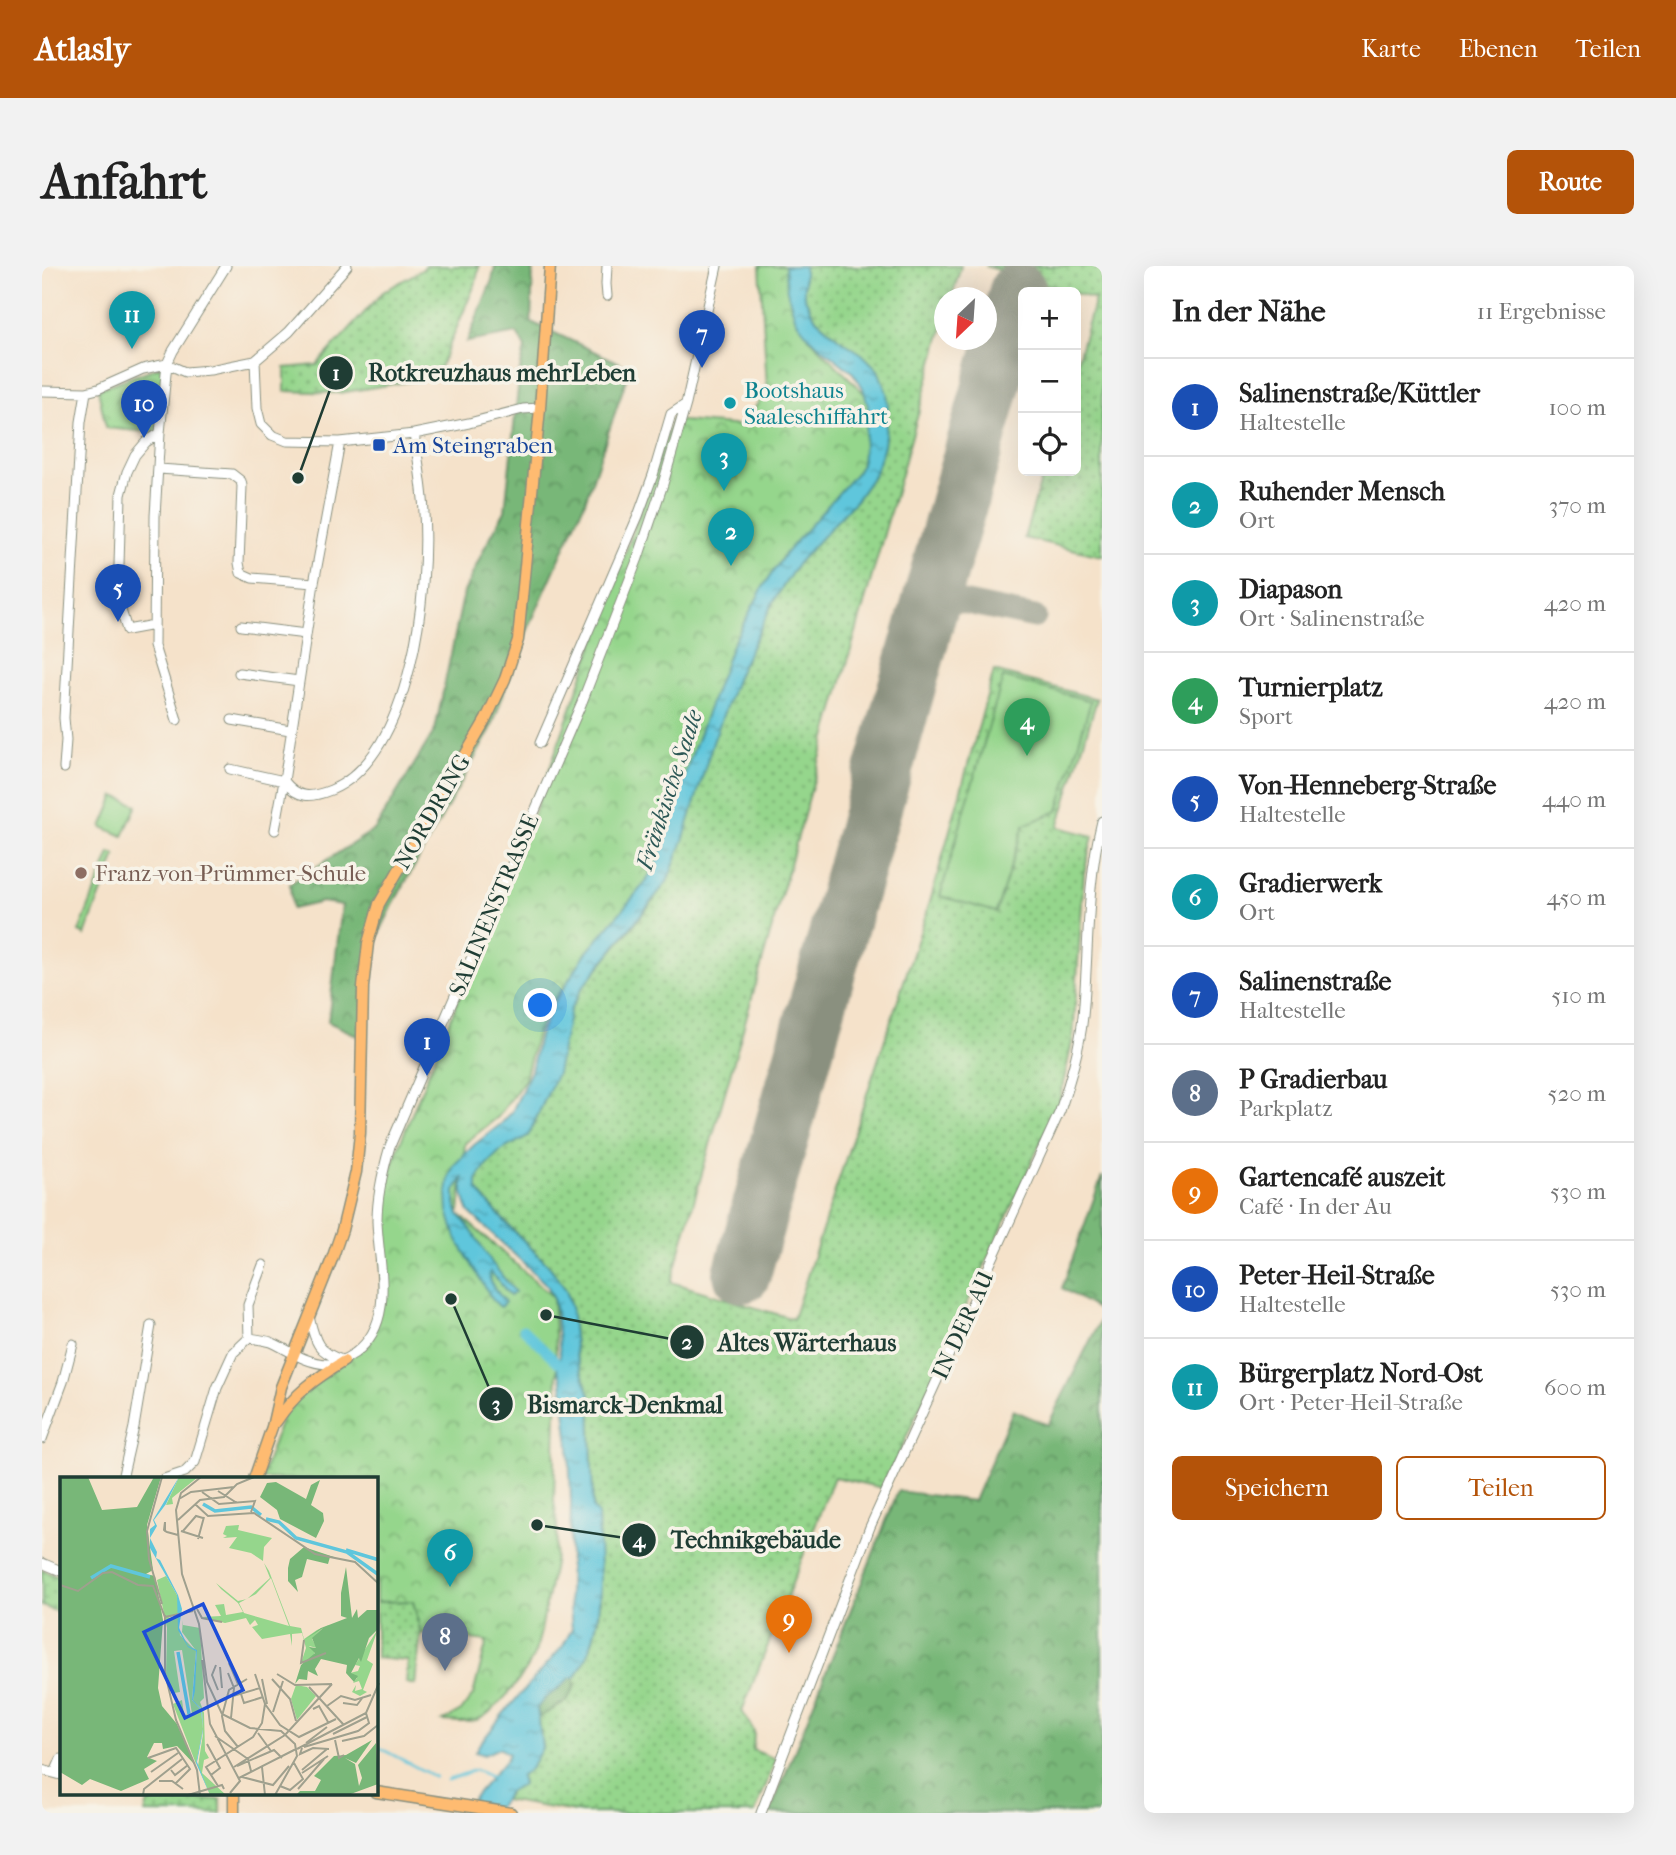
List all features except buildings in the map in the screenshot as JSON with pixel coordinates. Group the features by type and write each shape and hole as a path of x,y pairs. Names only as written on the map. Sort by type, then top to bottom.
{"main road":[{"name":"NORDRING","path":"272,1427 281,1387 335,1249 356,1172 360,1133 363,987 368,943 379,904 486,719 505,679 518,640 540,408 550,266"},
{"path":"255,1477 272,1427 289,1403 344,1361"},
{"path":"378,1792 511,1813"}],"street":[{"path":"177,720 154,646 155,516 167,364 226,266"},
{"path":"42,391 86,392 143,369 167,364 185,372 256,361 289,332 347,266"},
{"path":"607,266 607,296"},
{"name":"SALINENSTRASSE","path":"344,1361 367,1343 374,1331 382,1303 378,1202 390,1146 606,642 663,484 686,404 717,266"},
{"path":"256,361 257,408 261,424 272,435 287,442 340,442 414,434 523,409 540,408"},
{"path":"64,768 64,718 81,422 86,392"},
{"name":"SALINENSTRASSE","path":"540,743 638,516 671,414 686,404"},
{"path":"154,625 127,629 118,600 121,495 135,455 146,442 160,433"},
{"path":"230,769 284,781 291,791 301,795 316,795 334,789 365,766 388,731 410,666 424,572 424,512 414,434"},
{"path":"275,830 314,583 340,442"},
{"path":"159,469 232,474 238,478 242,486 239,563 242,573 252,578 314,583"},
{"path":"241,626 306,634"},
{"path":"239,673 299,681"},
{"path":"232,720 290,730"},
{"name":"IN DER AU","path":"761,1813 870,1527 1063,1103 1083,1018 1094,862 1102,821"},
{"path":"250,1338 248,1306 263,1265"},
{"path":"309,1317 319,1348 344,1361"},
{"path":"122,1477 134,1427 151,1325"},
{"path":"250,1338 268,1341 312,1362 327,1364 344,1361"},
{"path":"170,1477 186,1472 195,1462 217,1388 233,1353 250,1338"},
{"path":"42,1439 63,1382 73,1344"},
{"path":"42,1563 60,1572"},
{"path":"42,1770 58,1774"}],"green space":[{"path":"425,266 479,266 476,282 436,377 339,393 285,391 285,368 317,365 383,292"},
{"path":"495,266 533,266 531,322 630,368 585,502 520,647 491,729 396,899 375,942 361,1037 328,1022 342,905 322,902 292,909 290,884 375,829 435,730 464,592 505,511 520,370 525,348 517,333 467,342"},
{"path":"760,266 792,266 790,274 809,338 876,405 867,460 764,595 662,868 552,1001 537,1033 525,1079 498,1117 465,1143 459,1214 553,1297 557,1368 554,1502 557,1542 539,1639 524,1673 488,1714 467,1722 443,1721 461,1711 473,1695 487,1641 421,1633 413,1601 378,1602 378,1477 262,1477 285,1408 367,1343 382,1294 384,1201 394,1158 536,808 672,420 744,426 767,388"},
{"path":"804,266 961,266 955,287 934,287 934,350 936,350 671,1282 793,1319 930,902 994,671 1097,699 1058,827 1093,836 1084,873 1073,1038 1059,1102 883,1488 834,1477 742,1711 754,1731 753,1750 776,1759 755,1813 582,1813 504,1800 507,1793 522,1785 520,1777 530,1769 542,1748 539,1717 566,1702 590,1650 600,1601 598,1516 593,1508 590,1395 576,1356 571,1307 566,1290 549,1266 482,1196 477,1189 477,1180 486,1165 500,1151 528,1135 544,1102 570,1010 581,989 654,900 738,674 773,602 798,563 857,499 875,473 884,445 887,393 862,355 816,319 804,296"},
{"path":"985,266 1102,266 1102,556 1024,538 1043,476 1081,476 1081,348 1095,299 1081,295 1081,287 1055,287"},
{"path":"167,364 160,433 106,428 98,389"},
{"path":"1003,677 1091,701 1058,811 1024,825 996,912 940,896"},
{"path":"115,796 137,805 123,836 102,827"},
{"path":"110,853 116,855 85,935 79,932"},
{"path":"1102,1176 1102,1312 1062,1288"},
{"path":"1102,1317 1102,1813 770,1813 898,1491 974,1501 1013,1410 1048,1425"},
{"path":"42,1570 60,1578 60,1613 42,1606"},
{"path":"413,1601 421,1633 415,1685 406,1683 408,1661 378,1658 378,1602"},
{"path":"570,1678 575,1678 568,1698 539,1717 537,1708"},
{"path":"221,1799 221,1813 145,1813 148,1802"}],"water":[{"path":"785,266 804,266 804,296 816,319 862,354 878,370 887,393 888,405 884,445 875,473 857,499 798,563 773,602 738,674 667,882 581,989 570,1010 557,1073 528,1136 500,1151 486,1165 477,1180 477,1189 482,1196 549,1266 566,1290 571,1307 576,1356 590,1395 593,1508 598,1515 600,1583 598,1616 589,1652 575,1678 570,1678 537,1708 542,1748 530,1769 520,1777 522,1785 507,1793 493,1813 460,1813 509,1754 499,1748 484,1755 475,1752 480,1743 563,1646 572,1629 569,1595 571,1502 569,1447 562,1381 557,1368 560,1355 553,1297 547,1285 469,1212 463,1194 463,1177 455,1191 455,1204 459,1214 515,1292 510,1296 490,1272 492,1284 505,1302 500,1307 492,1299 456,1238 448,1211 449,1177 454,1165 512,1112 531,1071 539,1036 554,1003 586,953 645,883 659,858 688,765 732,645 763,587 784,555 858,471 862,462 868,406 863,388 853,373 811,339 796,320 787,291"}],"waterway":[{"path":"523,1329 558,1363"},
{"path":"378,1747 435,1777"},
{"path":"447,1780 475,1770 493,1778"}],"taxiway":[{"path":"933,596 1035,617"}],"runway":[{"path":"742,1274 1018,291"}],"place":[{"name":"Bürgerplatz Nord-Ost","path":"132,349"},
{"name":"Salinenstraße","path":"702,368"},
{"name":"Bootshaus Saaleschiffahrt","path":"730,403"},
{"name":"Peter-Heil-Straße","path":"144,438"},
{"name":"Am Steingraben","path":"379,445"},
{"name":"Rotkreuzhaus mehrLeben","path":"298,478"},
{"name":"Diapason","path":"724,491"},
{"name":"Ruhender Mensch","path":"731,566"},
{"name":"Von-Henneberg-Straße","path":"118,622"},
{"name":"Turnierplatz","path":"1027,756"},
{"name":"Franz-von-Prümmer-Schule","path":"81,873"},
{"name":"Salinenstraße/Küttler","path":"427,1076"},
{"name":"Bismarck-Denkmal","path":"451,1299"},
{"name":"Altes Wärterhaus","path":"546,1315"},
{"name":"Technikgebäude","path":"537,1525"},
{"name":"Gradierwerk","path":"450,1587"},
{"name":"Gartencafé auszeit","path":"789,1653"},
{"name":"P Gradierbau","path":"445,1671"}],"water label":[{"name":"Fränkische Saale","path":"669,790"}]}
